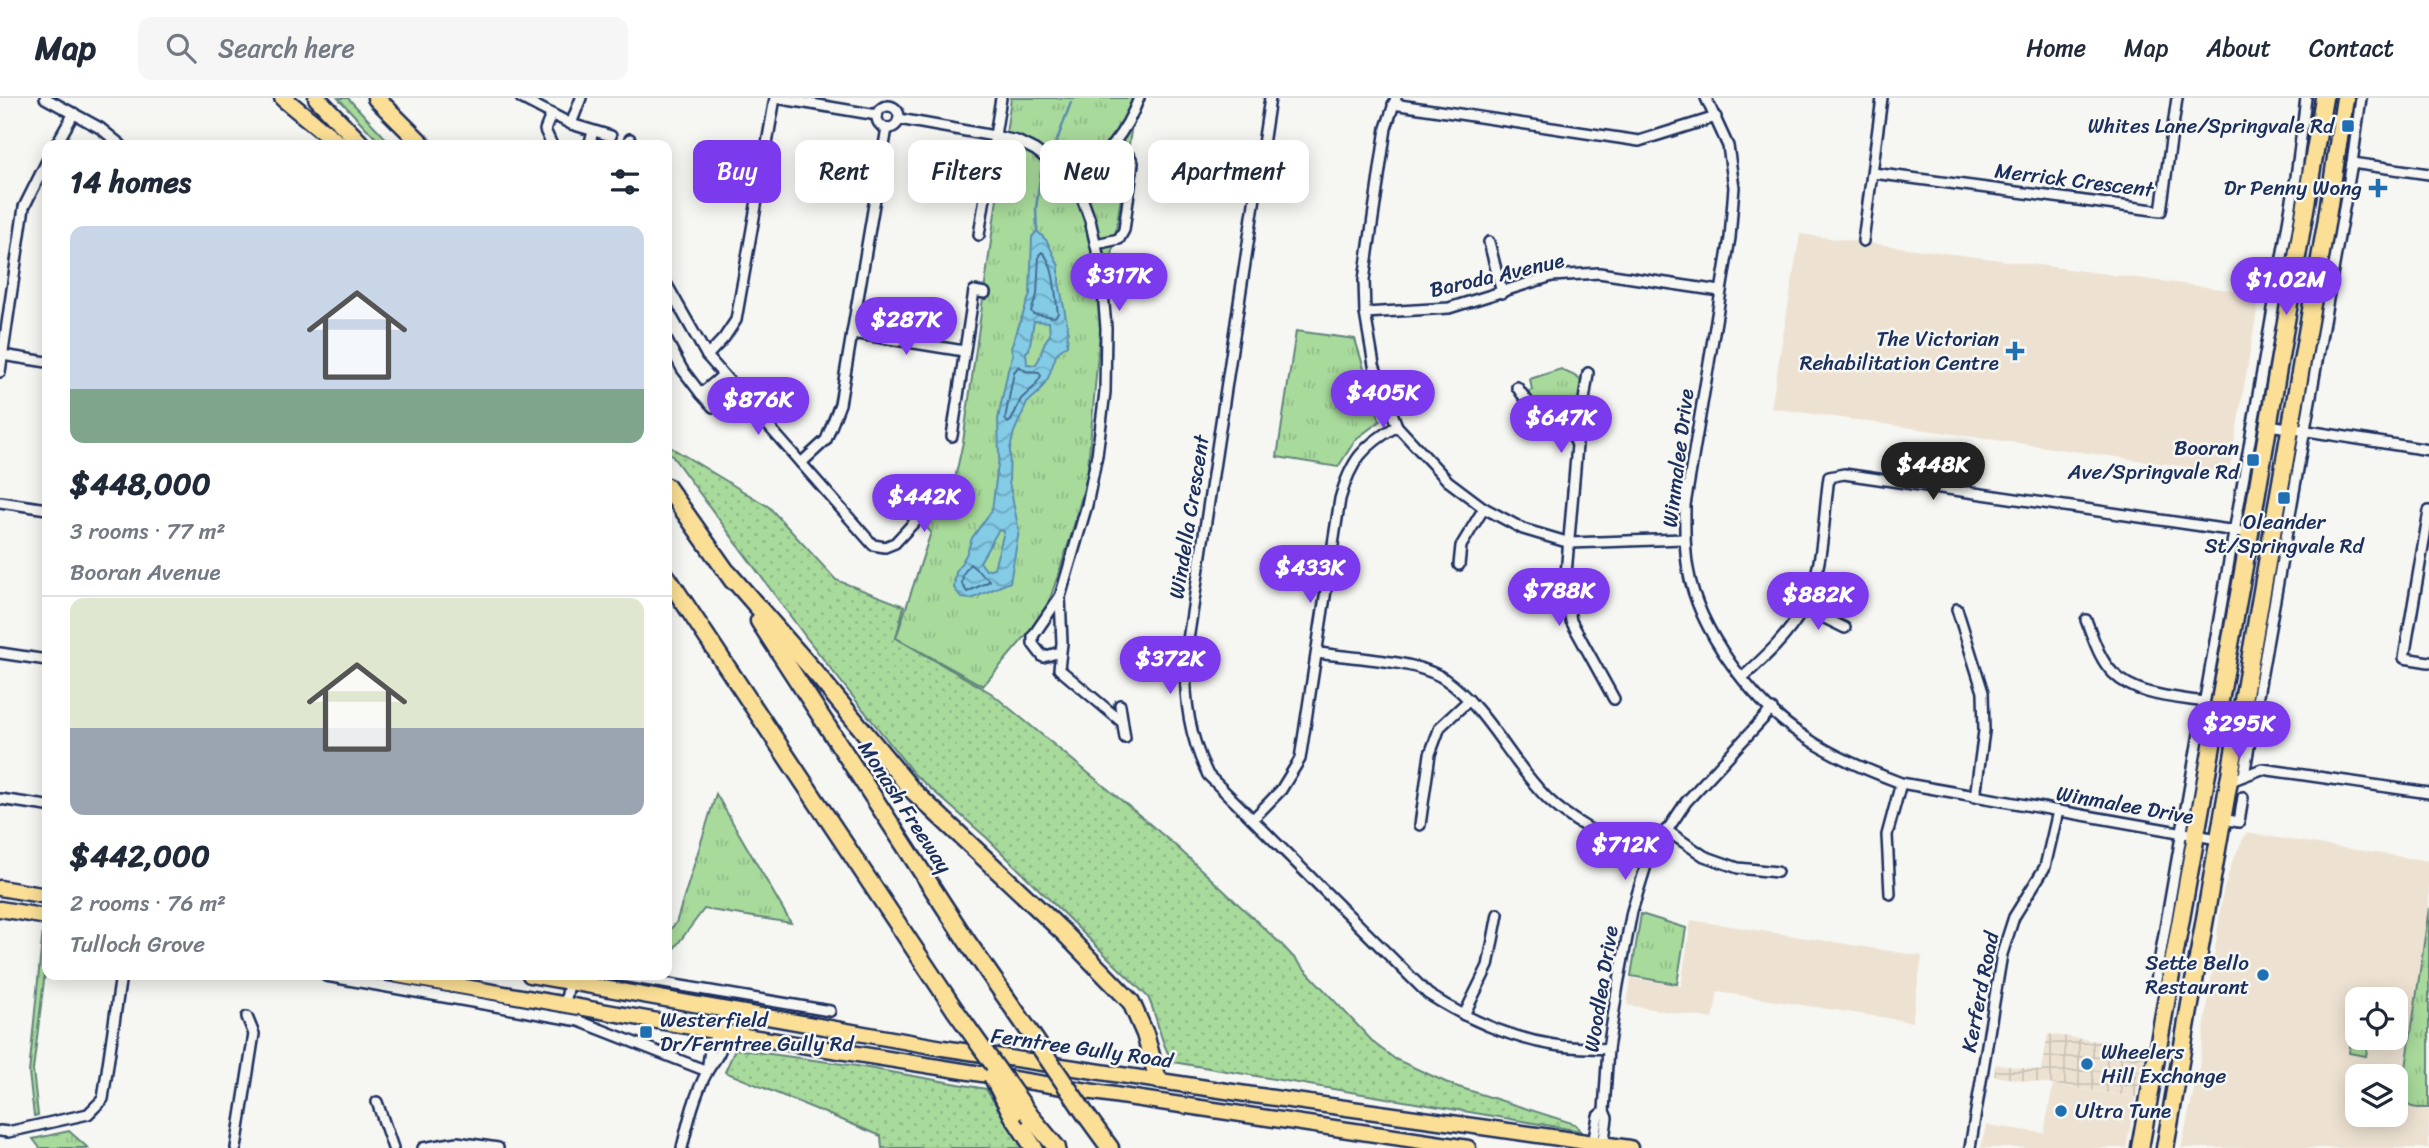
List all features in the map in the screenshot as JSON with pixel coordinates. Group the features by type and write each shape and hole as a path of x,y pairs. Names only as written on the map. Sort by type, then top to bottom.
{"highway":[{"path":"283,98 334,140"},
{"path":"317,98 357,140"},
{"path":"376,98 418,140"},
{"path":"388,98 420,140"},
{"path":"2140,1148 2189,834 2250,533 2324,98"},
{"path":"2165,1148 2228,782 2297,430 2345,98"},
{"name":"Monash Freeway","path":"672,494 728,573 966,940 1110,1148"},
{"path":"728,573 819,677 912,790 1063,932 1131,1002 1145,1034 1158,1080"},
{"path":"672,585 955,1010 1057,1148"},
{"path":"955,1010 1013,1116 1034,1148"}],"main road":[{"path":"0,888 42,894"},
{"path":"0,909 42,916"},
{"name":"Ferntree Gully Road","path":"427,980 720,1032 1468,1148"},
{"name":"Ferntree Gully Road","path":"579,980 685,1003 943,1048 1598,1146 1630,1148"}],"street":[{"path":"45,98 100,128 115,140"},
{"path":"521,98 571,124 611,136"},
{"path":"571,124 581,98"},
{"path":"707,356 736,320 776,98 877,115"},
{"path":"979,235 1001,98"},
{"path":"1117,140 1132,116 1139,98"},
{"name":"Windella Crescent","path":"1270,98 1185,660 1185,699 1196,749 1208,775 1254,818 1419,986 1464,1015 1539,1042 1568,1047 1608,1048"},
{"name":"Winmalee Drive","path":"1706,98 1728,146 1734,187 1730,238 1685,505 1684,539 1688,570 1703,618 1715,642 1742,678 1772,709 1803,736 1857,767 1901,783 2218,839"},
{"path":"1863,241 1882,98"},
{"name":"Merrick Crescent","path":"1873,173 2161,211 2177,98"},
{"path":"2155,980 2189,834 2204,702 2298,169 2306,98"},
{"path":"2244,775 2297,430 2352,163 2361,98"},
{"path":"1684,539 1570,543 1523,529 1484,508 1448,481 1397,426 1374,365 1365,313 1364,280 1386,128 1395,101 1639,141 1716,117"},
{"path":"891,102 899,119 895,126 887,128 878,122 877,115 882,107 891,102"},
{"path":"59,140 74,113"},
{"path":"550,140 545,130 551,115"},
{"path":"899,119 994,135 1017,141 1040,154"},
{"path":"801,463 826,440 835,422 887,128"},
{"path":"591,140 593,132"},
{"path":"2352,163 2429,174"},
{"path":"0,372 24,207 42,171"},
{"path":"1084,203 1101,268 1106,328 1105,392 1087,505 1060,597 1033,636 1033,644 1043,657 1122,722"},
{"path":"1096,244 1119,239 1124,230 1128,203"},
{"path":"1489,242 1502,293"},
{"name":"Baroda Avenue","path":"1365,313 1449,309 1552,276 1599,273 1720,291"},
{"path":"952,436 974,291 985,293"},
{"path":"672,294 707,356 873,545 885,547 895,543 944,491 957,493"},
{"path":"852,333 964,351"},
{"path":"672,350 682,369 713,407"},
{"path":"2,355 42,361"},
{"path":"1572,434 1581,421 1588,373"},
{"path":"701,394 723,375"},
{"path":"1517,387 1531,407 1551,423 1572,434 1577,445 1565,586 1572,621 1614,699"},
{"path":"2258,390 2273,400"},
{"path":"2269,425 2429,450"},
{"path":"1254,818 1281,790 1300,759 1340,499 1347,473 1370,443 1397,426"},
{"path":"1742,678 1778,645 1804,608 1819,557 1829,477 1844,474 2250,533"},
{"path":"0,502 42,508"},
{"path":"1459,565 1461,546 1484,508"},
{"path":"2429,512 2404,658 2429,662"},
{"path":"1059,669 1062,642 1060,597"},
{"path":"1804,608 1845,628"},
{"path":"1957,609 1983,692 1984,731 1975,797"},
{"path":"2086,620 2098,651 2113,673 2134,687 2156,694 2204,702"},
{"path":"1043,657 1060,652"},
{"path":"0,653 42,659"},
{"path":"1318,653 1414,666 1442,677 1469,700 1529,779 1549,800 1578,822 1648,859"},
{"path":"1420,825 1430,754 1440,727 1469,700"},
{"path":"1120,705 1125,738"},
{"name":"Woodlea Drive","path":"1598,1146 1607,1118 1604,1111 1608,1048 1632,911 1648,859 1686,802 1772,709"},
{"path":"2247,754 2262,769"},
{"path":"2228,782 2262,769 2429,793"},
{"path":"1889,894 1888,835 1901,783"},
{"path":"2222,819 2239,822 2243,797"},
{"path":"0,799 42,805"},
{"name":"Kerferd Road","path":"1970,1148 2002,954 2014,917 2045,867 2058,811"},
{"path":"1666,830 1704,856 1738,868 1777,873"},
{"path":"1464,1015 1488,965 1499,914"},
{"path":"0,1131 8,1132 88,1114 103,1099 120,980"},
{"path":"348,980 579,1021 707,1071"},
{"path":"565,1003 570,980"},
{"path":"646,980 830,1011"},
{"path":"670,984 685,1003"},
{"path":"682,1148 689,1117 707,1071 722,1048 720,1032 725,1010"},
{"path":"236,1148 254,1034 247,1017"},
{"path":"377,1102 393,1148"},
{"path":"423,1148 457,1142 498,1148"}],"shaded area":[{"name":"The Victorian Rehabilitation Centre","path":"1800,234 2260,294 2229,473 1771,408"},
{"path":"2246,833 2429,861 2429,908 2410,1108 2429,1110 2429,1148 2181,1148 2199,1067 2223,891 2232,862"},
{"path":"1691,920 1922,956 1912,1022 1718,992 1713,1019 1627,1005 1631,978 1681,986"},
{"path":"2048,1034 2147,1048 2136,1097 1994,1076 1996,1064 2041,1071"},
{"path":"2053,1085 2136,1097 2126,1148 1981,1148 1986,1125 2044,1133"}],"green space":[{"path":"338,98 348,98 387,140 377,140"},
{"path":"1011,98 1136,98 1130,140 1040,140 1040,203 1120,203 1099,342 1087,477 1071,536 1041,618 983,686 896,638 931,532 924,526 951,497 963,442 996,203 1026,203 1026,140 1005,140"},
{"path":"1296,331 1355,339 1380,421 1356,439 1338,467 1277,457"},
{"path":"1561,369 1578,378 1581,383 1580,402 1573,424 1555,417 1528,396 1532,390 1530,379"},
{"path":"672,448 769,507 836,580 904,606 896,638 991,693 1177,847 1282,945 1375,1044 1395,1059 1452,1085 1575,1124 1581,1131 1173,1062 1148,997 987,838 914,774 805,636 672,456"},
{"path":"716,794 791,923 704,909 672,951 672,927 676,923"},
{"path":"2429,908 2429,1108 2408,1105 2407,1064"},
{"path":"1641,914 1686,928 1677,984 1631,976"},
{"path":"42,939 44,980 33,1070 38,1115 34,1116 29,1073"},
{"path":"735,1049 857,1066 986,1089 1023,1148 882,1148 881,1136 725,1072"},
{"path":"2349,1050 2367,1050 2366,1056 2349,1053"},
{"path":"69,1131 88,1148 40,1148 33,1139"}],"water":[{"path":"1037,231 1047,241 1059,266 1059,282 1068,328 1067,345 1057,353 1048,378 1039,392 1027,403 1014,432 1010,449 1009,482 1019,531 1010,582 971,599 962,598 954,588 956,572 972,538 992,510 999,457 998,419 1013,354 1011,348 1030,294 1032,237","holes":["1034,321 1049,322 1050,335 1035,365 1027,364 1026,352 1029,350","998,531 1004,532 994,568 986,570 980,562"]}],"waterway":[{"path":"1057,140 1071,102"},
{"path":"1037,231 1036,208 1040,179"}],"place":[{"name":"Whites Lane/Springvale Rd","path":"2348,126"},
{"name":"Dr Penny Wong","path":"2378,188"},
{"name":"The Victorian Rehabilitation Centre","path":"2015,351"},
{"name":"Booran Ave/Springvale Rd","path":"2253,460"},
{"name":"Oleander St/Springvale Rd","path":"2284,498"},
{"name":"Sette Bello Restaurant","path":"2263,975"},
{"name":"Westerfield Dr/Ferntree Gully Rd","path":"646,1032"},
{"name":"Wheelers Hill Exchange","path":"2087,1064"},
{"name":"Ultra Tune","path":"2061,1111"}]}
